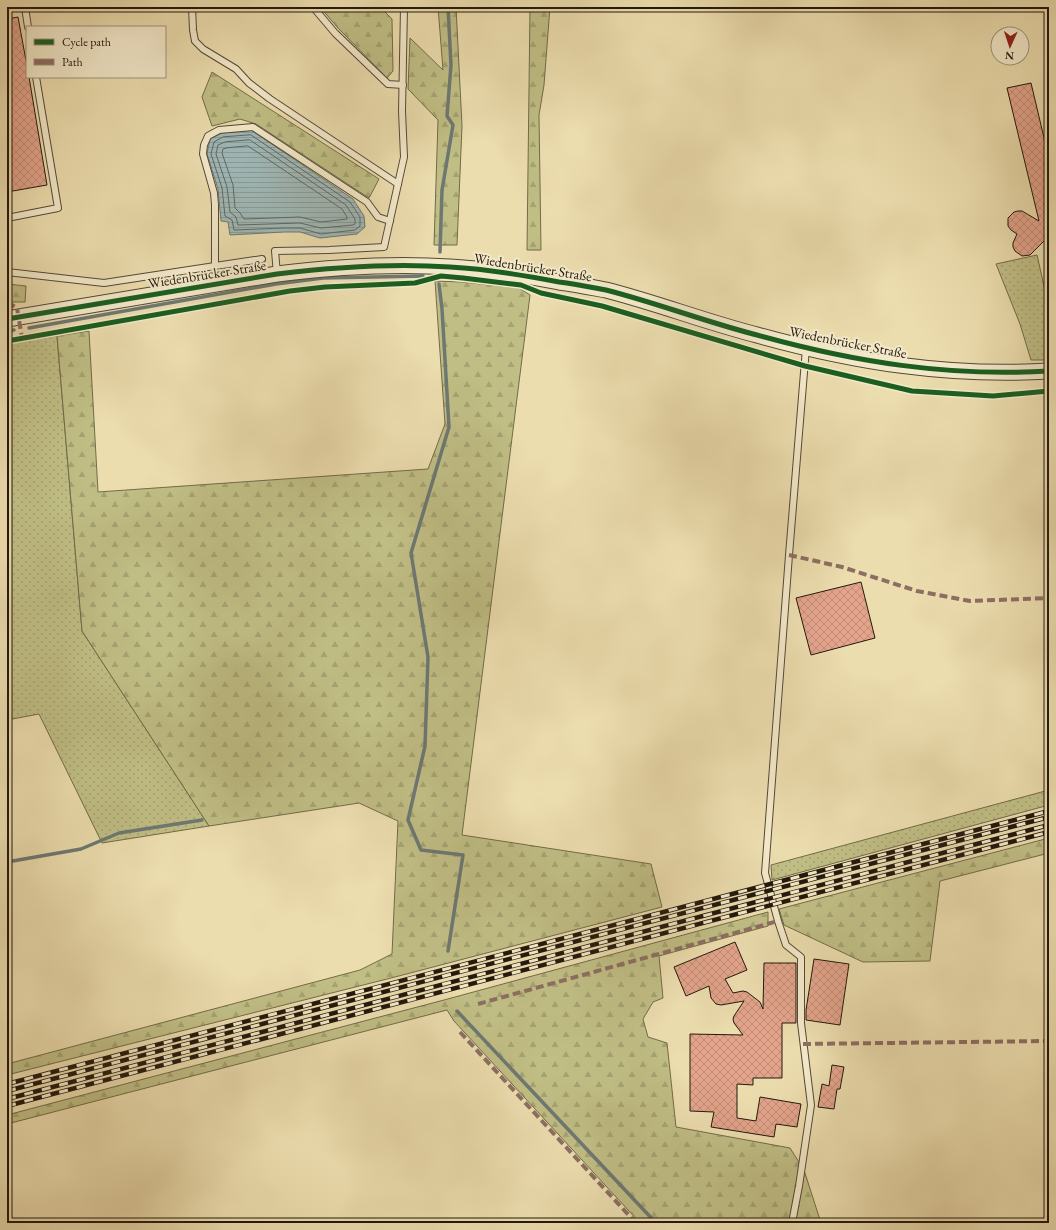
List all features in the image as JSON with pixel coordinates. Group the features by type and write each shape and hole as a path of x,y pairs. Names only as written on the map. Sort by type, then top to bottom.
{"street":[{"name":"Wiedenbrücker Straße","path":"7,319 321,268 386,265 450,267 530,276 606,290 755,335 806,348 887,364 934,370 985,373 1049,371"}],"lane":[{"path":"25,7 28,26"},
{"path":"192,7 195,41 203,49 236,69 249,83 270,99 398,184"},
{"path":"313,7 335,33 388,84 402,86"},
{"path":"277,274 276,251 329,250 384,246 404,156 402,86 404,7"},
{"path":"7,218 58,208 36,78"},
{"path":"215,266 214,193 203,154 204,145 208,136 219,130 253,127 367,202 378,218 390,221"},
{"path":"7,272 104,282 262,259"},
{"path":"792,1223 811,1104 801,1023 801,957 786,945 765,873 806,348"}],"green space":[{"path":"320,7 380,7 392,19 393,71 387,78 338,28"},
{"path":"438,7 456,7 462,126 457,245 434,245 438,120 408,89 410,38 443,70"},
{"path":"530,7 550,7 544,85 539,115 541,250 527,250"},
{"path":"212,72 379,179 369,198 256,124 240,119 212,126 202,97"},
{"path":"1037,255 1049,308 1049,360 1031,360 1020,324 996,264"},
{"path":"435,281 462,282 519,288 530,295 462,835 651,864 662,907 395,977 7,1075 7,1064 360,970 392,954 398,821 359,803 209,826 82,631 57,336 89,331 98,492 428,469 445,424"},
{"path":"7,284 26,286 25,302 7,302"},
{"path":"57,336 82,631 209,826 102,843 39,714 7,720 7,344"},
{"path":"1049,790 1049,805 772,880 771,865"},
{"path":"1049,838 1049,853 940,881 930,961 863,962 784,925 779,909"},
{"path":"768,912 768,926 659,956 663,998 653,1002 643,1019 648,1037 667,1043 676,1127 790,1148 804,1170 821,1223 640,1223 454,1021 447,1010 7,1124 7,1115 444,1000"}],"water":[{"path":"251,130 353,199 364,216 365,227 357,234 320,238 300,232 230,235 228,222 221,221 218,189 207,154 210,139 222,133"}],"building":[{"path":"18,17 26,61 26,78 29,78 47,185 7,192 7,19"},
{"path":"1031,83 1049,159 1049,247 1046,247 1044,241 1030,255 1022,256 1015,251 1013,247 1017,234 1008,226 1008,218 1014,212 1022,211 1039,221 1007,88"},
{"path":"861,582 875,638 811,655 796,598"},
{"path":"735,942 747,970 725,979 733,993 743,991 747,992 760,1002 763,1009 764,963 796,963 796,1023 782,1023 782,1078 753,1078 753,1085 737,1084 737,1118 756,1121 760,1097 801,1104 797,1127 776,1124 774,1137 711,1127 714,1112 690,1111 690,1034 743,1035 734,1023 733,1019 744,1001 721,1005 716,1004 711,998 709,986 686,996 674,967"},
{"path":"814,959 849,964 840,1025 806,1020 806,1010"},
{"path":"832,1065 844,1067 840,1089 837,1089 834,1109 818,1107 822,1084 829,1086"}],"waterway":[{"path":"440,252 442,190 453,125 447,116 451,65 448,7"},
{"path":"29,328 276,284 323,278 423,276"},
{"path":"439,284 442,309 449,427 411,553 428,657 425,746 408,820 421,850 463,855 448,951"},
{"path":"7,331 14,330"},
{"path":"7,862 81,849 119,833 202,820"},
{"path":"457,1011 656,1223"}],"railway":[{"path":"7,1084 1049,811"},
{"path":"7,1091 1049,817"},
{"path":"7,1099 1049,825"},
{"path":"7,1106 1049,832"}],"marked path":[{"path":"7,305 12,305 17,308 22,338"},
{"path":"789,555 842,567 917,591 970,601 1049,598"},
{"path":"478,1004 778,921"},
{"path":"460,1032 636,1223"},
{"path":"803,1044 1049,1041"}],"cycle path":[{"path":"7,319 277,274 363,266 428,266 464,268 504,273 606,290 793,345 865,360 974,372 1049,371"},
{"path":"7,341 290,291 325,287 415,283 441,276 521,285 541,293 602,306 805,366 912,391 993,396 1049,391"}]}
